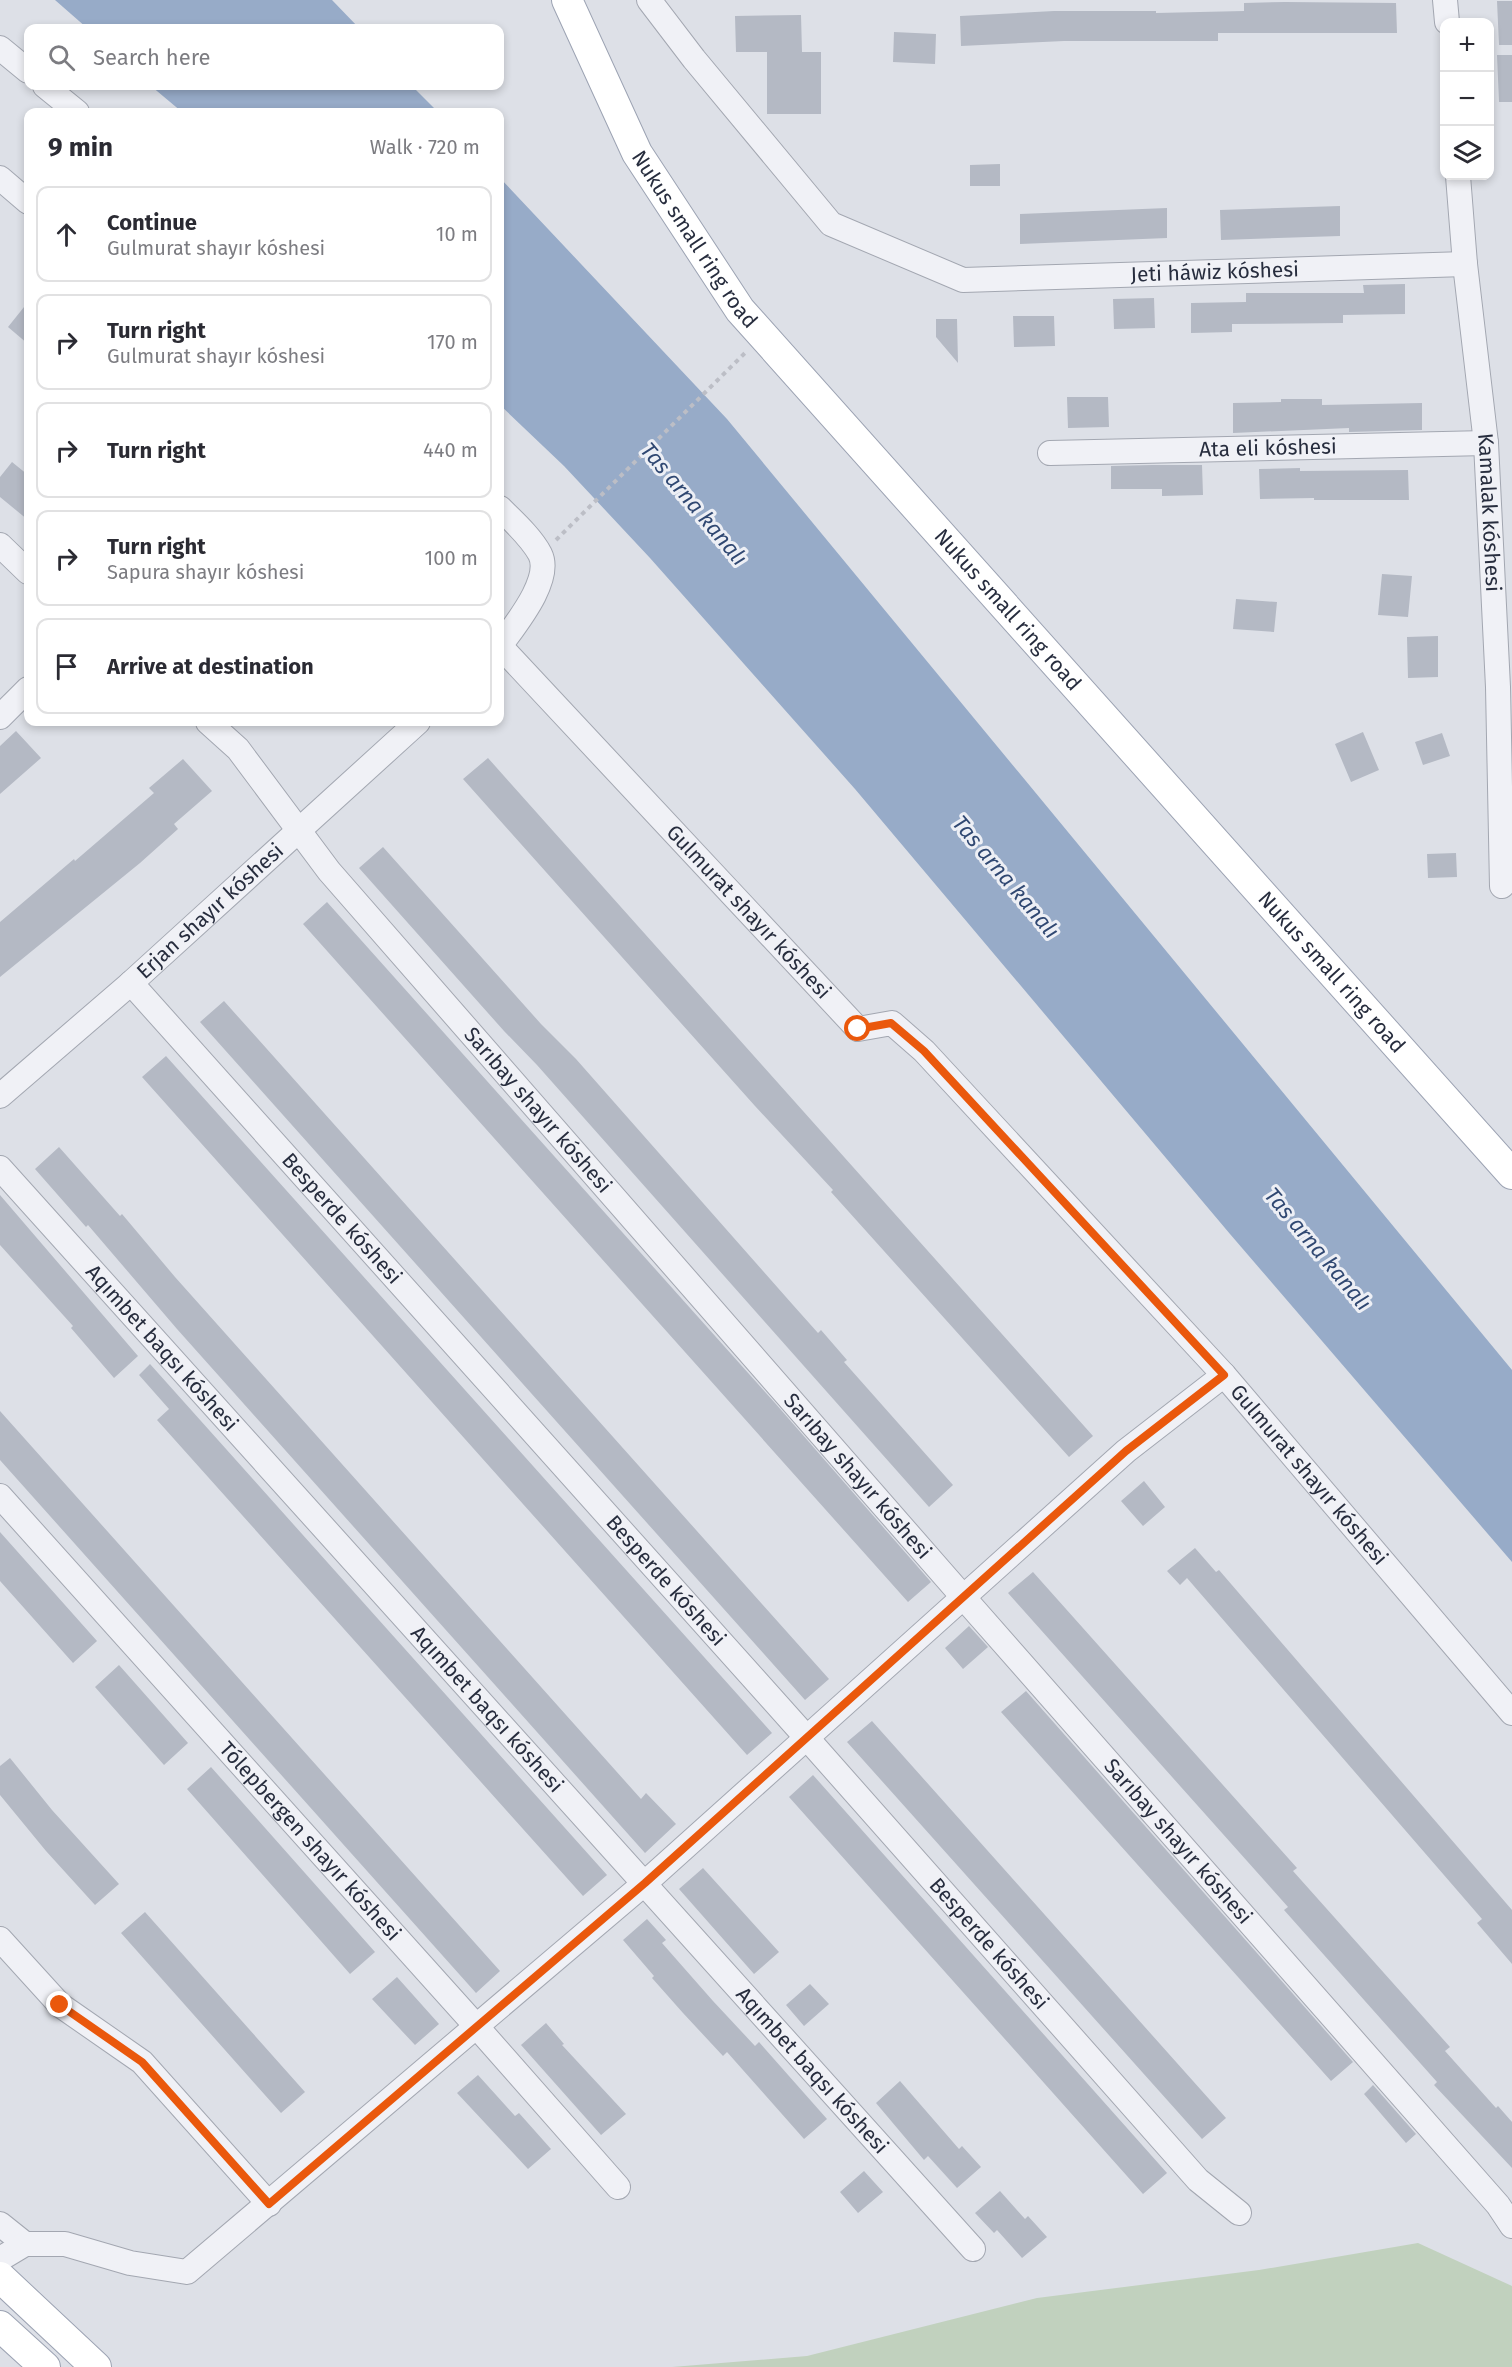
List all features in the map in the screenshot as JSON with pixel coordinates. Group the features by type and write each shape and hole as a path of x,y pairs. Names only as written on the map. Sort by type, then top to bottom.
{"main road":[{"name":"Nukus small ring road","path":"567,0 637,153 740,310 1512,1173"},
{"path":"0,2277 96,2367"},
{"path":"0,2326 45,2367"}],"street":[{"name":"Jeti háwiz kóshesi","path":"649,0 694,59 831,224 963,280 1465,264"},
{"path":"1445,0 1447,18"},
{"path":"0,48 24,68"},
{"path":"50,90 72,108"},
{"path":"0,178 24,199"},
{"name":"Kamalak kóshesi","path":"1458,180 1465,264 1486,443 1505,687 1502,886"},
{"name":"Ata eli kóshesi","path":"1050,453 1486,443"},
{"path":"504,513 541,555 542,569 537,589 504,640"},
{"path":"0,545 24,568"},
{"name":"Gulmurat shayır kóshesi","path":"504,650 858,1029 891,1023 924,1051 1224,1375 1512,1713"},
{"path":"0,717 24,693"},
{"name":"Sarıbay shayır kóshesi","path":"212,726 238,749 329,871 1498,2205 1512,2226"},
{"name":"Erjan shayır kóshesi","path":"0,1096 131,983 414,726"},
{"name":"Besperde kóshesi","path":"131,983 806,1737 1198,2180 1239,2213"},
{"name":"Aqımbet baqsı kóshesi","path":"0,1168 974,2249"},
{"path":"0,2259 25,2244 65,2244 130,2263 187,2272 645,1883 1126,1451 1224,1375"},
{"name":"Tólepbergen shayır kóshesi","path":"0,1496 618,2187"},
{"path":"0,1939 60,2005 142,2062 269,2204"},
{"path":"0,2223 25,2244"}],"path":[{"path":"556,540 763,336"}],"green space":[{"path":"1418,2243 1512,2286 1512,2367 672,2367 807,2356 1037,2298 1259,2270"}],"water":[{"path":"55,0 332,0 355,24 82,24"},
{"path":"156,90 416,90 434,108 177,108"},
{"name":"Tas arna kanalı","path":"504,182 727,419 1512,1370 1512,1562 1230,1234 855,789 650,558 564,466 504,409"}],"building":[{"path":"1497,1 1512,1 1512,45 1499,45"},
{"path":"1244,3 1396,3 1397,33 1218,33 1218,41 1064,41 961,46 960,16 1054,11 1156,11 1156,13 1244,11"},
{"path":"801,15 802,52 821,52 821,114 767,114 767,52 736,52 735,16"},
{"path":"894,32 936,34 935,64 893,62"},
{"path":"1497,55 1512,55 1512,102 1499,102"},
{"path":"1000,164 1000,186 970,186 970,165"},
{"path":"1340,206 1340,236 1221,240 1220,210"},
{"path":"1167,208 1167,238 1020,244 1020,214"},
{"path":"1405,284 1405,314 1343,315 1343,323 1232,324 1232,332 1191,333 1191,303 1246,302 1246,293 1364,293 1363,285"},
{"path":"1154,298 1155,328 1114,329 1113,299"},
{"path":"24,307 24,341 8,327"},
{"path":"1013,316 1054,316 1055,346 1014,347"},
{"path":"936,319 957,319 958,363 936,337"},
{"path":"1067,397 1108,397 1109,427 1068,428"},
{"path":"1281,399 1322,399 1322,405 1422,403 1422,430 1349,432 1349,428 1233,433 1233,403 1281,402"},
{"path":"12,462 24,472 24,517 0,497 0,477"},
{"path":"1202,465 1203,495 1162,496 1162,489 1111,489 1111,466"},
{"path":"1300,468 1300,471 1408,470 1409,500 1260,499 1259,469"},
{"path":"1382,574 1412,576 1408,617 1378,615"},
{"path":"1236,599 1277,602 1274,632 1233,629"},
{"path":"1438,636 1438,677 1408,678 1407,637"},
{"path":"16,731 41,758 0,794 0,746"},
{"path":"1363,732 1379,770 1351,782 1335,744"},
{"path":"1442,733 1450,756 1423,765 1415,742"},
{"path":"488,758 1093,1436 1069,1457 831,1192 833,1190 463,779"},
{"path":"183,759 212,791 174,824 178,829 140,863 0,977 0,922 154,793 149,788"},
{"path":"383,847 541,1024 576,1059 818,1333 821,1330 847,1360 844,1362 953,1485 929,1507 359,868"},
{"path":"1456,853 1457,877 1428,878 1427,854"},
{"path":"327,902 775,1403 931,1582 908,1602 303,924"},
{"path":"224,1001 829,1679 805,1700 200,1022"},
{"path":"166,1056 772,1733 747,1755 142,1077"},
{"path":"59,1147 120,1216 122,1214 175,1277 641,1799 646,1793 676,1824 645,1853 177,1329 88,1225 86,1227 35,1169"},
{"path":"0,1195 138,1356 114,1378 71,1328 73,1326 0,1245"},
{"path":"150,1364 607,1875 583,1896 157,1420 169,1409 139,1375"},
{"path":"0,1411 500,1971 476,1993 0,1460"},
{"path":"1144,1481 1165,1507 1143,1526 1121,1501"},
{"path":"0,1532 97,1641 73,1663 0,1581"},
{"path":"1195,1548 1216,1572 1219,1570 1512,1910 1512,1964 1477,1923 1482,1919 1187,1578 1180,1585 1167,1571"},
{"path":"1033,1572 1297,1868 1293,1871 1450,2047 1445,2051 1496,2108 1498,2106 1512,2122 1512,2168 1434,2085 1437,2082 1284,1910 1288,1907 1008,1593"},
{"path":"969,1626 988,1647 963,1669 945,1648"},
{"path":"119,1665 188,1743 164,1765 95,1687"},
{"path":"1026,1691 1353,2062 1331,2081 1001,1712"},
{"path":"872,1721 1226,2118 1202,2139 847,1742"},
{"path":"10,1758 52,1810 119,1884 95,1905 0,1795 0,1766"},
{"path":"211,1767 375,1952 350,1974 187,1789"},
{"path":"813,1775 1167,2173 1143,2194 789,1797"},
{"path":"703,1868 779,1952 754,1974 679,1889"},
{"path":"145,1912 305,2092 281,2113 121,1933"},
{"path":"647,1919 666,1940 662,1943 713,2001 755,2046 759,2042 827,2119 804,2139 727,2052 723,2056 683,2013 623,1940"},
{"path":"397,1977 439,2024 415,2045 372,1999"},
{"path":"810,1984 829,2004 804,2026 786,2005"},
{"path":"546,2023 564,2044 562,2045 626,2114 601,2135 521,2045"},
{"path":"478,2075 515,2116 519,2113 551,2149 528,2169 457,2093"},
{"path":"900,2081 959,2149 962,2146 981,2167 957,2188 928,2156 924,2160 876,2103"},
{"path":"1373,2085 1416,2134 1406,2143 1364,2094"},
{"path":"864,2171 883,2192 858,2213 840,2192"},
{"path":"1000,2191 1025,2219 1028,2216 1047,2237 1022,2258 997,2230 994,2233 975,2213"}],"route":[{"path":"60,2005 142,2062 269,2204 645,1883 1126,1451 1224,1375 924,1051 891,1023 858,1029"}]}
